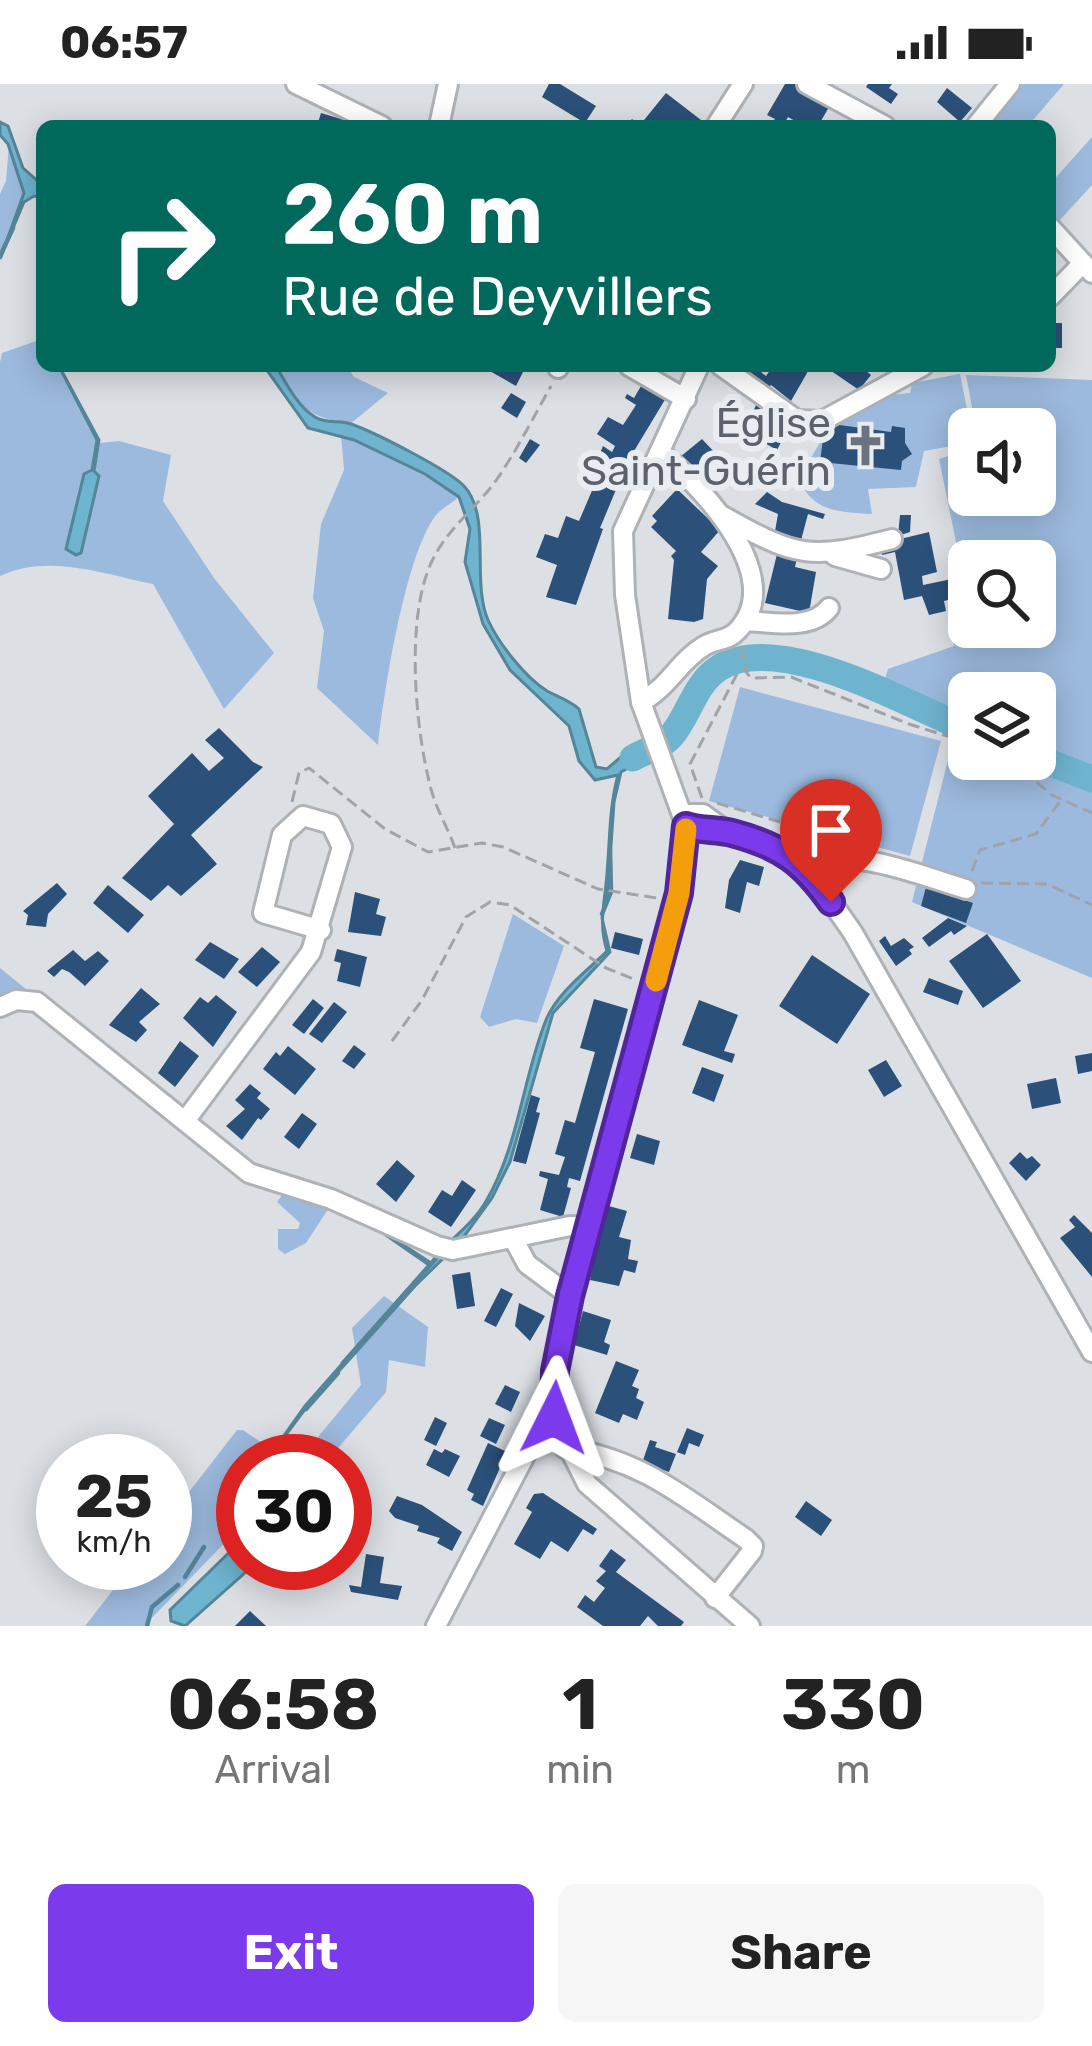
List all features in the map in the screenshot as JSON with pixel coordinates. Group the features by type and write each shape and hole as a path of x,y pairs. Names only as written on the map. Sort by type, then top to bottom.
{"street":[{"path":"296,84 368,120"},
{"path":"341,108 346,84"},
{"path":"441,120 448,84"},
{"path":"720,120 743,84"},
{"path":"808,84 874,120"},
{"path":"981,120 1010,84"},
{"path":"1056,234 1087,268 1056,292"},
{"path":"639,372 686,399"},
{"path":"697,372 623,531 625,595 641,702 684,820 686,851 570,1296 555,1371 554,1418 587,1484 750,1626"},
{"path":"729,372 797,420 822,421 912,372"},
{"path":"641,702 660,692 703,646 732,636 752,609 754,576 719,514 660,452"},
{"path":"719,514 773,544 881,569"},
{"path":"830,555 892,538"},
{"path":"745,621 799,623 822,617 829,608"},
{"path":"684,820 703,814 726,831 780,849 810,872 853,933 1092,1352"},
{"path":"184,1121 302,969 321,930 342,847 332,824 303,816 282,835 263,913 321,930"},
{"path":"800,864 821,857 849,858 966,889"},
{"path":"0,1007 16,1000 37,1001 249,1173 331,1199 445,1248 570,1226 589,1227"},
{"path":"513,1238 527,1264 570,1296"},
{"path":"436,1626 541,1425 554,1418"},
{"path":"566,1448 639,1467 753,1546 715,1598"}],"path":[{"path":"455,848 430,785 422,737 417,645 422,593 431,562 493,485 558,372"},
{"path":"857,845 700,798 690,764 736,674 744,666 751,678 791,677 948,736"},
{"path":"303,816 292,803 299,773 309,769 369,817 428,852 482,843 503,847 598,889 676,901"},
{"path":"1036,780 1061,800 1092,813"},
{"path":"1061,800 1036,834 976,854 970,881 1047,884 1092,904"},
{"path":"392,1041 422,1000 466,917 490,902 510,904 606,968 654,988"}],"shaded area":[{"path":"1023,84 1064,84 1033,120 993,120"},
{"path":"0,122 8,126 23,168 36,180 36,196 24,202 0,259 24,193 8,144 0,135"},
{"path":"1092,137 1092,185 1058,222 1056,177"},
{"path":"9,145 24,193 0,252 0,194"},
{"path":"36,341 36,372 62,372 97,439 66,549 74,555 81,553 100,443 119,441 171,455 163,501 214,578 274,653 224,709 153,584 57,566 18,569 0,576 2,353"},
{"path":"62,372 99,440 94,471 99,476 81,553 76,555 66,549 97,440"},
{"path":"268,372 280,372 315,417 376,435 464,486 477,514 483,604 506,649 539,685 579,709 596,767 607,769 644,743 649,756 621,772 603,914 611,812 618,775 595,780 579,761 569,726 510,670 483,624 465,562 470,529 459,497 425,474 354,440 308,428"},
{"path":"280,372 351,372 388,393 350,424 313,413"},
{"path":"960,374 967,408 948,408 948,447 924,451 916,487 868,489 872,514 833,510 814,500 794,467 809,461 834,419 876,396 910,393 912,383"},
{"path":"966,375 1092,380 1092,978 912,902 948,760 948,780 1056,780 1056,672 948,672 948,715 882,688 888,669 948,648 1056,648 1056,540 956,540 951,516 1056,516 1056,408 972,408"},
{"path":"341,435 425,474 459,497 436,515 415,560 398,625 378,745 317,688 324,631 313,598 321,524 344,470"},
{"path":"948,456 948,503 939,459"},
{"path":"740,687 941,741 910,856 709,801"},
{"path":"513,914 564,946 537,1023 516,1019 489,1027 480,1017"},
{"path":"603,920 610,952 553,1013 510,1162 492,1198 460,1242 415,1286 285,1434 305,1406 429,1265 347,1208 431,1263 472,1220 506,1159 546,1020 565,992 607,951"},
{"path":"0,968 253,1172 329,1208 306,1243 285,1254 278,1249 278,1229 298,1229 300,1223 277,1202 285,1191 261,1185 230,1167 50,1017 24,1009 0,1019"},
{"path":"384,1296 428,1327 425,1367 389,1360 386,1392 350,1434 320,1434 361,1385 352,1328"},
{"path":"216,1457 216,1552 192,1577 192,1488"},
{"path":"216,1565 216,1590 226,1590 185,1626 171,1621 170,1610"},
{"path":"113,1590 179,1590 144,1626 85,1626"}],"building":[{"path":"549,84 560,84 596,106 587,120 580,120 542,97"},
{"path":"785,84 799,84 832,102 822,120 774,120 767,115"},
{"path":"868,84 892,84 889,88 898,94 891,104"},
{"path":"947,88 972,108 958,120 937,102"},
{"path":"666,93 701,120 644,120"},
{"path":"1056,323 1062,323 1062,348 1056,348"},
{"path":"492,372 523,372 516,386"},
{"path":"745,372 766,376 769,372 808,372 791,401 771,385 766,391"},
{"path":"833,372 867,372 871,375 859,390"},
{"path":"644,381 666,398 628,461 576,605 546,597 557,565 536,557 545,534 558,538 566,516 579,521 594,486 588,482 603,446 612,452 615,446 597,434 608,417 623,425 636,405 625,398 627,394 634,398"},
{"path":"511,393 526,402 517,418 501,408"},
{"path":"757,403 791,423 777,450 752,436 759,421 751,416"},
{"name":"Église Saint-Guérin","path":"825,423 891,432 892,426 905,428 905,443 912,454 902,461 901,470 820,462"},
{"path":"530,439 540,445 526,463 519,458"},
{"path":"702,439 735,474 715,493 680,457"},
{"path":"677,489 720,530 701,552 718,566 707,579 703,619 694,622 668,619 671,556 676,551 651,527 657,521 652,516"},
{"path":"767,492 782,502 825,514 823,519 808,514 800,544 774,537 778,514 755,504"},
{"path":"900,515 911,515 910,532 898,536"},
{"path":"929,532 937,572 922,576 923,585 948,580 946,611 929,615 922,596 904,600 895,552 882,555 880,544"},
{"path":"779,546 799,550 795,567 816,572 809,613 765,603"},
{"path":"219,728 263,767 191,835 217,864 181,896 168,885 151,901 122,878 174,824 148,796 192,753 209,771 224,758 205,740"},
{"path":"740,860 764,867 759,886 747,882 740,913 725,908 729,880"},
{"path":"57,883 67,894 48,914 46,927 26,925 28,915 23,911"},
{"path":"108,885 144,915 128,933 93,903"},
{"path":"926,887 973,903 966,923 921,906"},
{"path":"355,892 380,899 376,914 386,917 381,936 348,932"},
{"path":"948,918 967,926 929,947 922,938"},
{"path":"615,932 643,939 639,955 611,948"},
{"path":"987,934 1021,981 983,1008 949,961"},
{"path":"885,936 891,946 904,938 914,947 909,950 912,954 896,966 879,941"},
{"path":"210,942 239,959 224,979 195,960"},
{"path":"262,947 280,962 257,987 238,972"},
{"path":"337,949 367,957 360,987 337,981 341,963 334,961"},
{"path":"73,950 85,961 98,951 109,961 85,986 62,969 54,977 47,971"},
{"path":"812,955 870,994 837,1044 779,1006"},
{"path":"929,978 963,991 958,1005 923,992"},
{"path":"141,988 160,1004 139,1022 147,1030 136,1042 109,1025"},
{"path":"216,995 237,1012 213,1047 183,1018 200,997 208,1003"},
{"path":"313,999 324,1008 304,1034 292,1025"},
{"path":"594,999 628,1009 580,1181 569,1178 563,1217 540,1210 548,1179 539,1176 540,1171 559,1175 565,1157 555,1154 565,1120 575,1123 595,1052 580,1048"},
{"path":"699,1000 738,1015 724,1051 735,1054 732,1063 682,1045"},
{"path":"334,1002 347,1012 322,1043 309,1034"},
{"path":"180,1041 199,1056 175,1087 158,1073"},
{"path":"354,1045 366,1054 354,1069 342,1061"},
{"path":"288,1046 316,1069 295,1095 263,1069 276,1052 280,1056"},
{"path":"1092,1053 1092,1071 1078,1074 1075,1056"},
{"path":"886,1060 902,1086 884,1097 868,1070"},
{"path":"702,1067 724,1075 714,1102 692,1093"},
{"path":"1056,1078 1061,1103 1032,1109 1027,1084"},
{"path":"250,1084 270,1109 242,1140 226,1126 245,1109 235,1100"},
{"path":"531,1095 540,1098 536,1112 540,1113 526,1164 513,1161"},
{"path":"302,1113 317,1124 299,1149 284,1137"},
{"path":"637,1134 660,1141 654,1165 630,1158"},
{"path":"1020,1152 1041,1165 1026,1181 1009,1163"},
{"path":"397,1160 415,1176 396,1202 376,1184"},
{"path":"462,1180 476,1190 451,1227 428,1212 442,1190 452,1196"},
{"path":"605,1205 627,1211 619,1237 631,1240 628,1259 638,1261 635,1273 624,1270 619,1286 590,1280"},
{"path":"1074,1215 1092,1233 1092,1277 1060,1238 1075,1227 1069,1220"},
{"path":"470,1272 475,1306 457,1309 452,1275"},
{"path":"501,1288 513,1294 496,1327 484,1321"},
{"path":"519,1303 545,1316 530,1341 515,1326"},
{"path":"583,1311 611,1320 604,1342 610,1345 607,1355 574,1345"},
{"path":"616,1361 639,1370 632,1386 639,1389 636,1398 644,1402 637,1420 623,1414 619,1423 595,1413"},
{"path":"505,1385 520,1392 511,1412 495,1404"},
{"path":"435,1417 447,1423 436,1446 424,1440"},
{"path":"489,1418 505,1425 496,1444 480,1436"},
{"path":"687,1428 704,1435 699,1447 689,1443 685,1455 677,1452"},
{"path":"650,1440 657,1442 655,1447 676,1454 669,1472 642,1463"},
{"path":"488,1443 507,1452 483,1506 471,1500 474,1494 467,1490"},
{"path":"434,1449 460,1456 449,1477 426,1465"},
{"path":"543,1493 597,1529 593,1535 583,1529 568,1552 551,1541 540,1559 514,1544 532,1512 526,1508 534,1494"},
{"path":"397,1496 422,1505 462,1532 452,1551 437,1543 440,1538 395,1518 389,1511"},
{"path":"806,1501 832,1520 821,1536 795,1517"},
{"path":"611,1549 626,1560 616,1572 684,1622 681,1626 658,1626 648,1616 640,1626 603,1626 577,1607 585,1595 594,1602 605,1588 596,1581 606,1571 599,1566"},
{"path":"372,1555 384,1557 380,1583 402,1586 398,1600 351,1592 372,1590"},
{"path":"250,1611 266,1626 235,1626"}],"waterway":[{"path":"0,256 13,228"},
{"path":"633,758 672,735 711,674 744,659 808,664 948,720"},
{"path":"1056,765 1092,779"},
{"path":"602,914 611,892 610,849"},
{"path":"343,1363 439,1255"},
{"path":"306,1409 338,1373"},
{"path":"192,1566 204,1547"},
{"path":"147,1626 152,1607 172,1590"}],"slow traffic":[{"path":"656,981 679,893 686,829"}],"place":[{"name":"Église Saint-Guérin","path":"865,446"}],"route":[{"path":"554,1418 555,1371 570,1296 679,893 686,826 710,833 726,831 780,849 810,872 831,902"}]}
